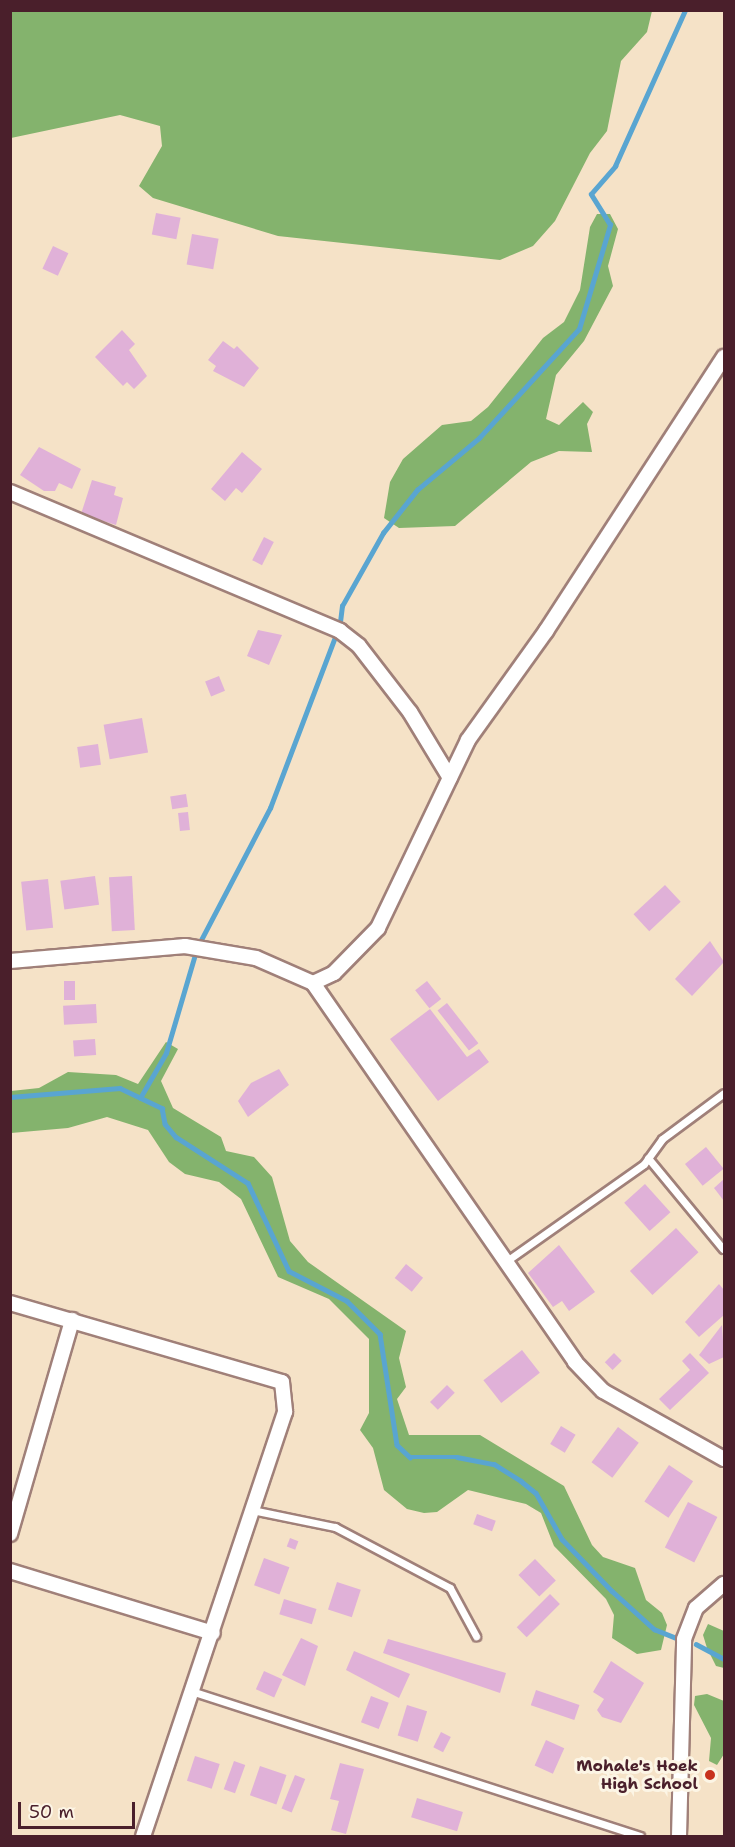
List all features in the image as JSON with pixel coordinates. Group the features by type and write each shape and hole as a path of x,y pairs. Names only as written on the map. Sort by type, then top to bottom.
{"street":[{"path":"313,983 334,973 378,928 468,740 559,612 724,357"},
{"path":"10,492 340,631 359,646 410,712 450,778"},
{"path":"10,961 185,946 256,958 313,983 508,1260 575,1362 603,1391 724,1459"},
{"path":"10,1303 282,1382 285,1412 249,1509 213,1633 191,1691 143,1836"},
{"path":"10,1533 72,1320"},
{"path":"10,1571 213,1633"},
{"path":"679,1836 684,1639 696,1608 721,1591"}],"lane":[{"path":"508,1260 648,1158 662,1139 724,1093"},
{"path":"648,1158 723,1249"},
{"path":"249,1509 335,1527 450,1588 476,1636"},
{"path":"191,1691 640,1836"}],"green space":[{"path":"11,10 652,11 647,32 621,61 607,131 590,153 555,221 533,246 500,260 278,236 153,198 139,186 162,146 160,126 120,115 11,138"},
{"path":"597,214 610,214 618,229 608,266 613,286 584,341 556,375 546,419 559,425 583,402 593,412 587,424 592,452 559,451 531,462 455,526 399,528 384,518 390,482 403,459 442,425 471,421 488,407 543,338 564,322 580,290 590,227"},
{"path":"166,1042 178,1049 161,1081 173,1108 221,1137 226,1151 254,1157 272,1177 290,1241 308,1262 406,1331 399,1358 406,1387 397,1399 409,1435 480,1435 564,1486 592,1545 603,1557 635,1568 646,1600 662,1613 667,1625 661,1650 637,1654 612,1638 614,1615 606,1599 554,1546 541,1513 526,1504 468,1490 437,1512 424,1513 407,1509 384,1490 373,1448 360,1430 369,1413 369,1339 329,1299 278,1277 241,1199 219,1182 185,1174 169,1162 148,1130 107,1117 68,1128 11,1133 11,1091 39,1088 68,1072 116,1075 138,1084"},
{"path":"708,1624 724,1631 724,1668 716,1666 707,1648 703,1635"},
{"path":"707,1694 724,1701 724,1754 717,1765 709,1761 711,1738 694,1705 695,1696"}],"building":[{"path":"156,213 181,218 176,239 152,235"},
{"path":"192,234 219,239 213,269 187,265"},
{"path":"53,246 68,253 58,276 42,269"},
{"path":"122,330 135,344 129,350 147,376 134,389 127,382 123,386 95,357"},
{"path":"223,341 234,349 237,346 259,368 244,387 213,371 216,366 208,360"},
{"path":"39,447 81,469 72,489 59,483 55,491 44,491 20,475"},
{"path":"242,452 262,469 242,493 236,488 225,501 211,489"},
{"path":"92,480 116,487 114,495 123,498 116,525 81,514"},
{"path":"264,537 274,542 262,565 252,560"},
{"path":"258,630 282,635 269,665 247,656"},
{"path":"219,676 225,691 211,696 205,682"},
{"path":"142,718 148,752 110,759 104,725"},
{"path":"98,744 101,765 80,768 77,747"},
{"path":"186,794 188,807 172,809 170,797"},
{"path":"188,812 190,830 180,831 178,813"},
{"path":"95,876 99,905 64,910 60,881"},
{"path":"132,876 135,930 112,931 109,877"},
{"path":"48,879 53,928 26,931 21,882"},
{"path":"665,885 681,902 649,931 634,914"},
{"path":"710,941 724,962 692,996 675,979"},
{"path":"64,981 75,981 75,1000 64,1000"},
{"path":"427,981 441,999 429,1008 415,990"},
{"path":"447,1003 478,1043 469,1051 438,1010"},
{"path":"96,1004 97,1023 64,1025 63,1006"},
{"path":"430,1009 467,1057 479,1049 489,1062 438,1101 390,1039"},
{"path":"95,1039 96,1055 74,1056 73,1041"},
{"path":"279,1069 289,1085 248,1117 238,1101 251,1083"},
{"path":"706,1147 724,1169 703,1186 685,1164"},
{"path":"724,1179 724,1201 714,1188"},
{"path":"645,1184 670,1212 650,1231 624,1203"},
{"path":"676,1228 699,1252 652,1295 630,1271"},
{"path":"559,1245 595,1292 569,1311 562,1301 553,1307 528,1273"},
{"path":"406,1264 423,1278 412,1292 395,1278"},
{"path":"719,1284 724,1290 724,1315 699,1337 685,1322"},
{"path":"722,1325 724,1357 709,1364 699,1355"},
{"path":"522,1350 540,1373 501,1403 483,1380"},
{"path":"614,1353 622,1361 613,1370 605,1362"},
{"path":"690,1353 709,1373 670,1410 659,1399 690,1370 682,1361"},
{"path":"447,1385 455,1393 438,1410 430,1402"},
{"path":"561,1426 576,1435 565,1453 550,1444"},
{"path":"618,1427 639,1443 612,1478 592,1462"},
{"path":"669,1465 693,1481 668,1518 644,1501"},
{"path":"688,1502 717,1517 694,1562 665,1547"},
{"path":"477,1514 496,1521 492,1531 473,1524"},
{"path":"290,1538 298,1541 295,1550 287,1546"},
{"path":"264,1558 289,1567 279,1594 254,1585"},
{"path":"535,1559 556,1581 539,1597 518,1575"},
{"path":"337,1582 361,1590 352,1617 328,1610"},
{"path":"550,1594 560,1604 527,1637 517,1627"},
{"path":"284,1599 317,1609 312,1624 279,1614"},
{"path":"301,1638 318,1646 305,1686 282,1675"},
{"path":"388,1639 506,1673 500,1693 383,1653"},
{"path":"354,1651 410,1674 399,1698 346,1670"},
{"path":"611,1661 644,1683 621,1723 602,1717 597,1710 604,1699 593,1692"},
{"path":"264,1671 282,1679 274,1697 256,1689"},
{"path":"536,1690 579,1705 574,1720 531,1705"},
{"path":"371,1696 389,1703 379,1729 361,1722"},
{"path":"407,1705 427,1711 418,1742 398,1736"},
{"path":"441,1732 451,1737 443,1752 433,1747"},
{"path":"546,1740 564,1748 553,1774 535,1766"},
{"path":"195,1756 220,1764 212,1789 187,1781"},
{"path":"234,1761 245,1765 235,1793 224,1789"},
{"path":"340,1763 364,1769 346,1834 331,1830 339,1801 330,1799"},
{"path":"260,1766 286,1775 276,1804 250,1795"},
{"path":"295,1775 305,1779 292,1812 282,1808"},
{"path":"417,1798 463,1812 457,1831 411,1817"}],"waterway":[{"path":"340,622 342,606 383,533 417,490 479,438 579,329 610,225 591,194 615,166 685,10"},
{"path":"201,940 270,808 335,637"},
{"path":"140,1098 166,1053 194,958"},
{"path":"10,1097 120,1088 162,1108 165,1124 176,1137 248,1183 289,1271 347,1301 380,1334 397,1445 410,1457 457,1457 494,1464 521,1481 536,1493 562,1539 612,1591 654,1629 676,1638"},
{"path":"696,1644 724,1659"}],"place":[{"name":"Mohale's Hoek High School","path":"710,1775"}]}
